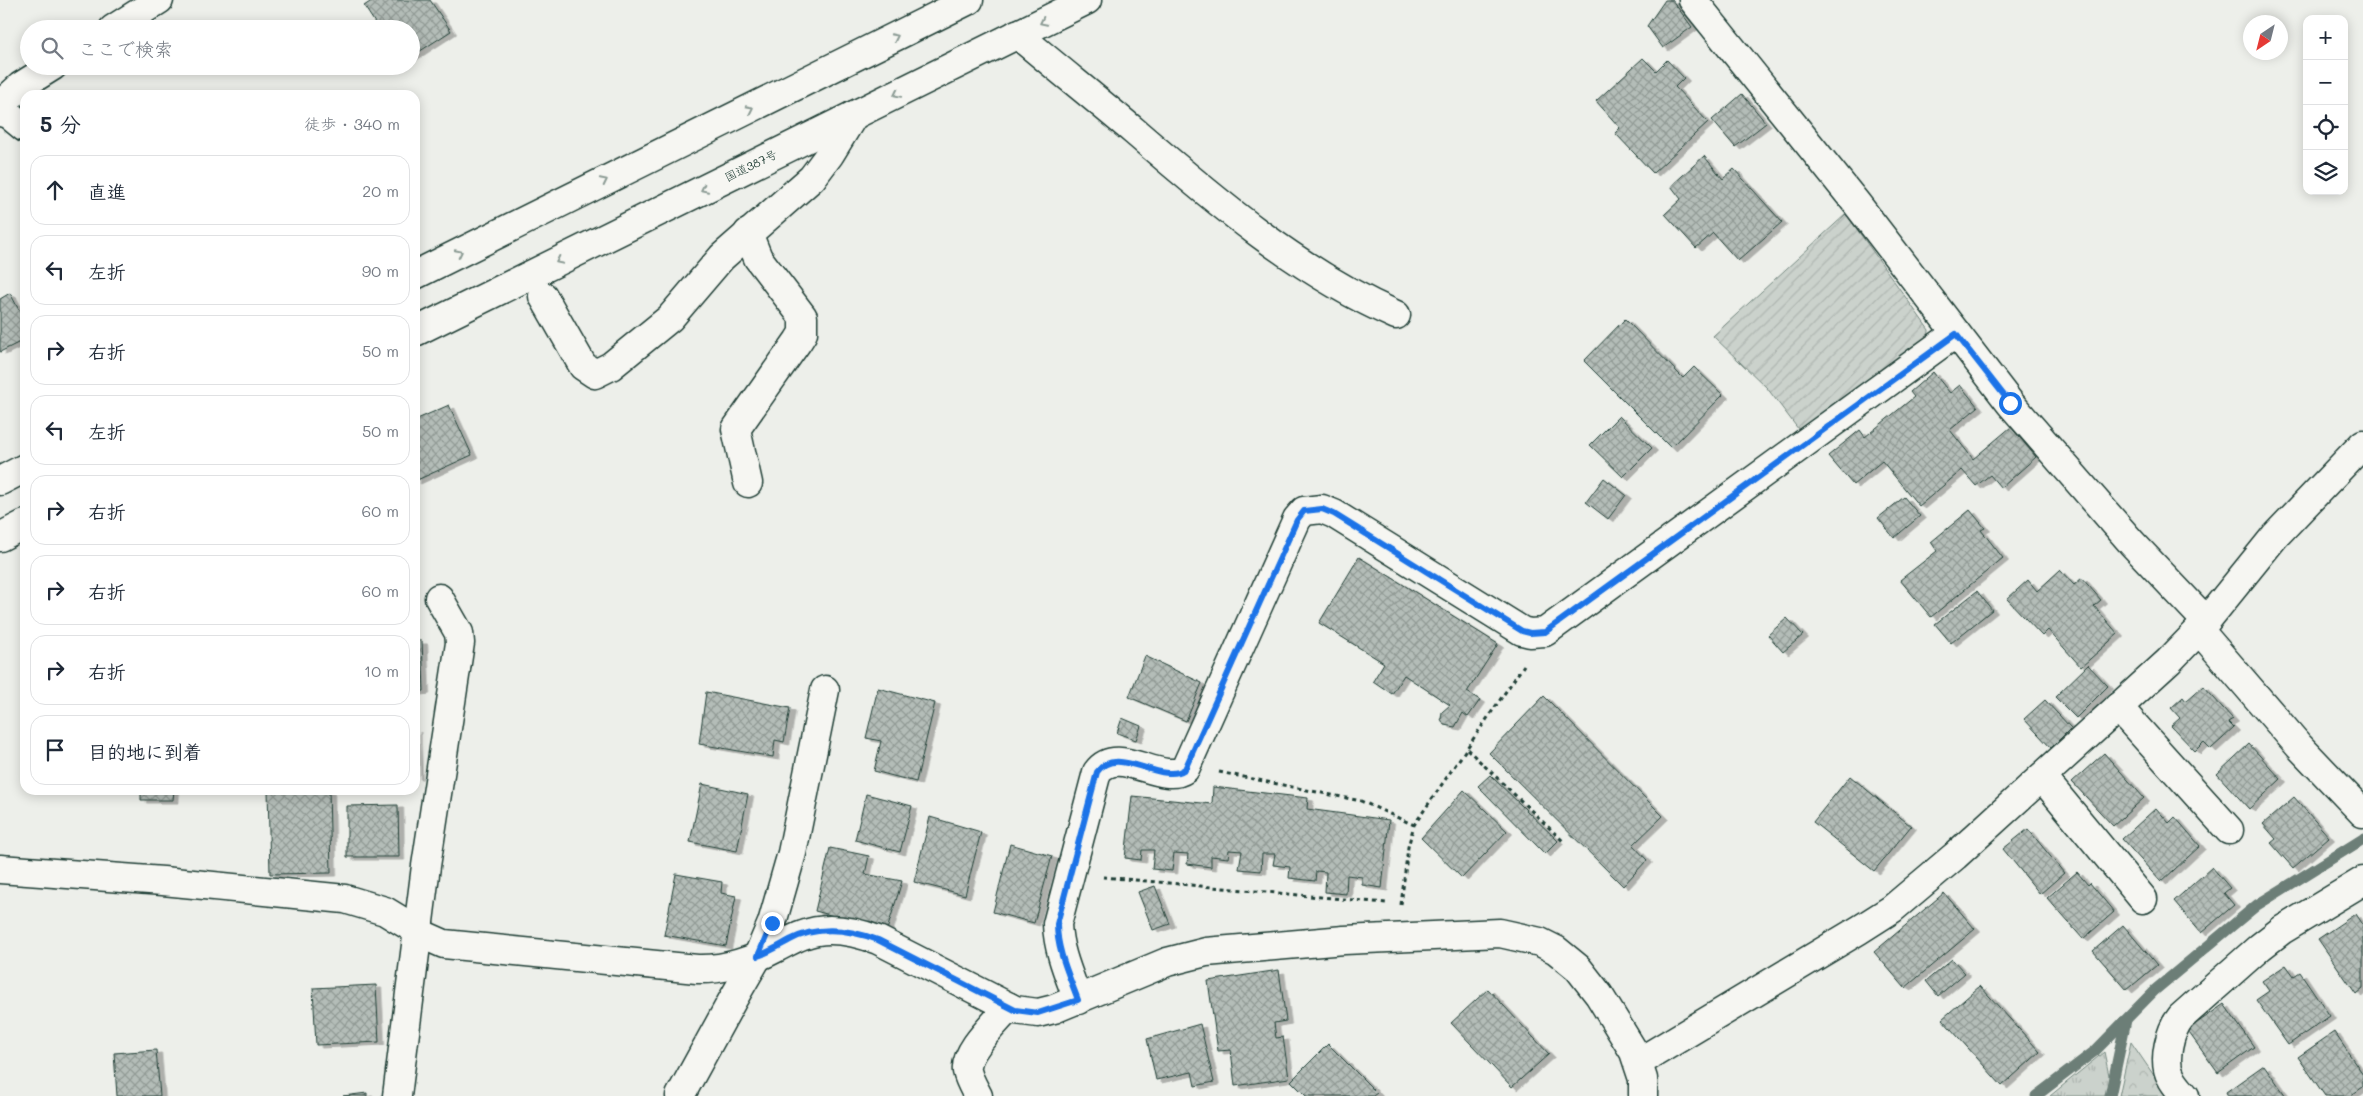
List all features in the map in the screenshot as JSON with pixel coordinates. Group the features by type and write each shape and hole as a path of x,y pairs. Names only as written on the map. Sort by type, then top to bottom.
{"main road":[{"path":"127,20 159,0"},
{"path":"420,273 969,0"},
{"name":"国道387号","path":"420,330 1087,0"},
{"path":"1693,0 1869,219 1956,334 2050,450 2202,626 2299,746 2363,813"},
{"path":"1017,34 1201,190 1304,265 1366,302 1396,315"},
{"path":"0,105 21,86 39,75"},
{"path":"0,112 8,114 20,124"},
{"path":"544,296 583,366 595,374 611,366 670,318 715,264 812,178 830,154 854,115"},
{"path":"748,233 758,258 796,304 803,317 804,324 798,341 736,429 748,483"},
{"path":"1078,1000 1057,939 1057,924 1097,772 1104,764 1114,761 1169,772 1181,772 1185,769 1297,520 1304,511 1322,509 1334,514 1522,631 1530,633 1545,632 1956,334"},
{"path":"1639,1062 1879,918 1955,856 2118,707 2202,626 2275,536 2363,444"},
{"path":"0,481 20,471"},
{"path":"0,537 20,527"},
{"path":"397,1096 417,931 460,643 459,633 439,598"},
{"path":"680,1096 758,956 772,923 792,853 825,690"},
{"path":"2118,707 2229,830"},
{"path":"2042,777 2142,899"},
{"path":"0,869 172,882 345,899 385,911 436,941 455,946 697,969 724,968 758,956 804,934 836,930 856,933 878,940 1009,1008 1038,1013 1078,1000 1167,962 1206,952 1344,940 1500,933 1540,942 1556,950 1578,968 1612,1014 1639,1062 1644,1078 1644,1096"},
{"path":"2185,1096 2171,1078 2167,1065 2172,1030 2177,1022 2260,947 2282,930 2363,881"},
{"path":"978,1096 969,1076 968,1060 973,1050 1009,1008"}],"path":[{"path":"1399,912 1408,847 1414,825 1526,662"},
{"path":"1467,749 1564,842"},
{"path":"1210,770 1361,802 1414,825"},
{"path":"1098,877 1401,904"}],"green space":[{"path":"1846,214 1929,330 1928,345 1802,434 1767,388 1713,336"},
{"path":"2131,1042 2168,1096 2119,1096"},
{"path":"2104,1052 2110,1080 2106,1096 2050,1096"}],"building":[{"path":"373,0 430,0 451,31 420,51 420,20 373,20 364,6"},
{"path":"1665,0 1672,0 1692,27 1663,48 1647,26"},
{"path":"1643,58 1656,71 1667,60 1684,78 1675,87 1708,122 1653,173 1615,133 1620,128 1596,101"},
{"path":"1742,94 1766,123 1735,147 1712,120"},
{"path":"1704,156 1723,179 1734,169 1782,222 1738,261 1713,233 1696,248 1665,214 1681,199 1671,186"},
{"path":"10,293 20,310 20,342 0,352 0,299"},
{"path":"1625,319 1683,378 1694,367 1723,395 1671,448 1584,361"},
{"path":"1933,372 1950,393 1960,385 1978,407 1950,430 1973,459 2011,427 2036,457 2001,488 1990,475 1976,486 1962,470 1919,506 1882,461 1853,485 1828,456 1860,430 1865,437 1914,397 1910,392"},
{"path":"449,405 472,455 420,479 420,418"},
{"path":"1619,416 1652,448 1623,477 1590,445"},
{"path":"1604,478 1626,495 1608,519 1586,502"},
{"path":"1904,497 1920,516 1894,538 1878,518"},
{"path":"1970,510 1985,528 1981,530 2003,558 1931,617 1900,580 1937,551 1931,542"},
{"path":"1359,557 1498,644 1467,692 1480,700 1468,717 1463,713 1455,727 1444,725 1441,719 1442,712 1450,705 1404,675 1392,694 1373,681 1384,663 1319,623"},
{"path":"2060,570 2074,585 2082,578 2101,600 2094,606 2118,634 2081,667 2048,630 2042,636 2007,599 2028,580 2037,591"},
{"path":"1977,591 1992,610 1951,643 1935,624"},
{"path":"1787,618 1803,635 1783,652 1768,635"},
{"path":"420,641 422,641 424,691 420,691"},
{"path":"1145,656 1202,683 1186,721 1129,697"},
{"path":"2088,665 2108,686 2076,718 2055,697"},
{"path":"2203,686 2233,719 2228,722 2234,728 2211,749 2204,742 2195,751 2171,726 2180,718 2171,708 2183,697 2186,701"},
{"path":"878,688 935,703 916,782 874,771 881,741 866,738"},
{"path":"706,692 790,708 784,742 775,740 773,757 699,744"},
{"path":"1544,696 1663,816 1633,845 1647,860 1623,886 1489,753"},
{"path":"2045,700 2071,728 2051,748 2024,719"},
{"path":"1122,718 1141,726 1136,740 1117,733"},
{"path":"2249,744 2281,779 2249,809 2217,774"},
{"path":"2104,753 2144,798 2113,826 2072,782"},
{"path":"1490,775 1558,841 1545,854 1478,786"},
{"path":"1850,776 1911,826 1874,871 1813,822"},
{"path":"702,784 748,794 737,851 690,842"},
{"path":"1213,787 1308,798 1307,809 1389,820 1382,888 1362,885 1362,877 1347,875 1346,894 1325,892 1326,872 1316,871 1315,881 1289,878 1290,867 1273,865 1275,854 1262,854 1261,871 1239,869 1242,851 1229,850 1228,858 1211,856 1211,867 1187,864 1188,854 1174,853 1172,871 1152,869 1154,850 1142,850 1141,860 1125,858 1132,796 1212,804"},
{"path":"1464,790 1507,831 1462,878 1421,838"},
{"path":"866,794 912,806 900,852 855,840"},
{"path":"141,795 174,795 173,800 141,800"},
{"path":"268,795 329,795 331,873 270,874"},
{"path":"2294,797 2329,837 2293,868 2271,843 2276,839 2263,824"},
{"path":"398,805 399,857 347,857 347,806"},
{"path":"2156,808 2169,823 2175,817 2200,846 2161,882 2122,839"},
{"path":"930,817 981,832 965,895 914,882"},
{"path":"2028,829 2064,873 2040,894 2003,849"},
{"path":"1010,844 1052,856 1034,923 993,912"},
{"path":"830,848 869,856 865,874 902,881 887,930 815,911"},
{"path":"2212,867 2230,888 2224,893 2234,905 2201,933 2174,901"},
{"path":"2077,872 2088,885 2090,883 2114,912 2083,939 2047,898"},
{"path":"676,874 722,882 721,893 736,896 726,946 664,935"},
{"path":"1155,886 1170,924 1153,930 1138,892"},
{"path":"1944,893 1975,929 1905,988 1874,952"},
{"path":"2355,914 2363,926 2363,988 2356,994 2318,939"},
{"path":"2123,925 2157,965 2127,990 2093,951"},
{"path":"1952,959 1965,973 1938,996 1926,981"},
{"path":"2286,965 2294,976 2300,972 2330,1016 2288,1045 2256,1000 2269,991 2262,981"},
{"path":"1279,970 1286,1021 1274,1023 1276,1038 1283,1037 1289,1078 1235,1086 1231,1050 1218,1051 1208,981"},
{"path":"376,985 379,1042 316,1045 313,988"},
{"path":"1980,986 2040,1052 2002,1086 1942,1019"},
{"path":"1488,989 1549,1054 1512,1087 1451,1023"},
{"path":"2224,1004 2254,1047 2218,1073 2187,1030"},
{"path":"1200,1024 1214,1082 1195,1086 1192,1072 1156,1080 1147,1039"},
{"path":"2334,1032 2363,1074 2363,1087 2350,1096 2325,1096 2298,1057"},
{"path":"1328,1044 1377,1093 1373,1096 1306,1096 1291,1081"},
{"path":"156,1050 160,1096 117,1096 114,1053"},
{"path":"2264,1065 2286,1096 2228,1096 2226,1092"},
{"path":"367,1093 367,1096 343,1096"}],"waterway":[{"path":"2036,1096 2095,1051 2155,990 2257,905 2363,839"},
{"path":"2110,1096 2126,1020"}],"route":[{"path":"772,923 758,956 804,934 820,930 836,930 863,934 878,940 1015,1010 1038,1013 1078,1000 1057,939 1057,924 1097,772 1104,764 1114,761 1175,773 1185,769 1297,520 1304,511 1322,509 1334,514 1522,631 1540,633 1545,632 1956,334 2010,403"}]}
